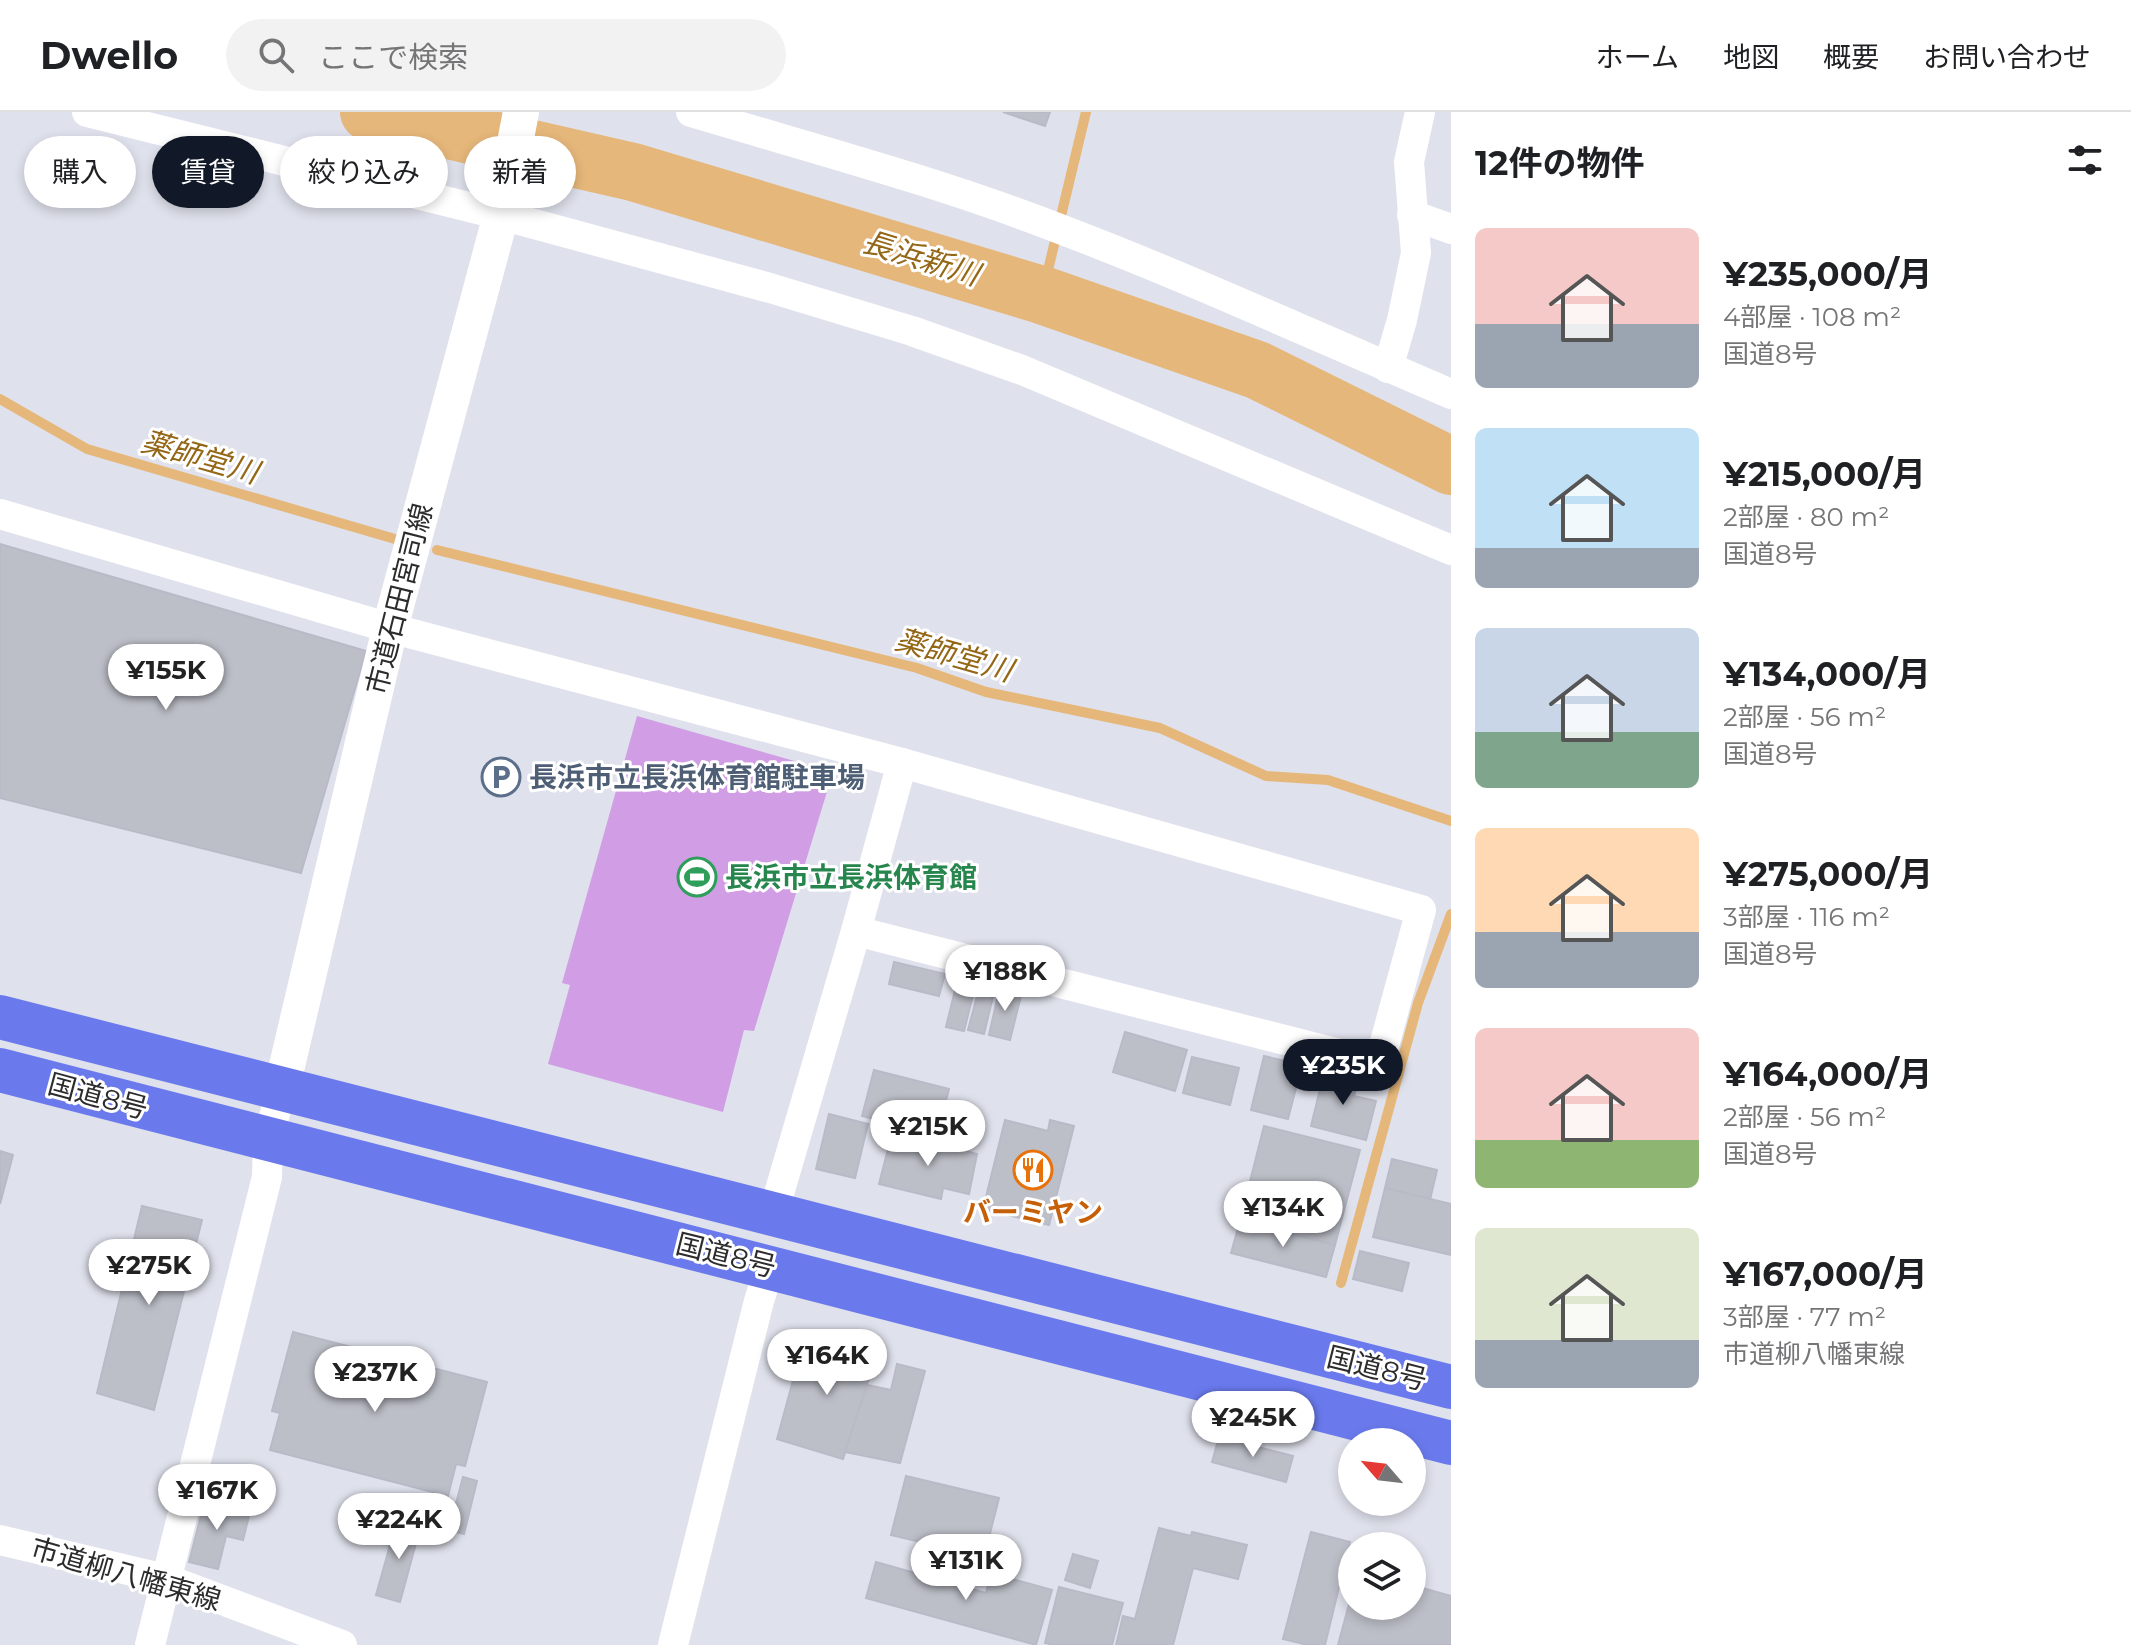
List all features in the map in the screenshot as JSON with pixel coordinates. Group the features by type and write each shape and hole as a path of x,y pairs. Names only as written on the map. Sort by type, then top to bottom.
{"highway":[{"name":"国道8号","path":"0,1017 1451,1387"},
{"name":"国道8号","path":"0,1070 1451,1443"}],"street":[{"path":"87,112 464,195"},
{"name":"市道石田宮司線","path":"516,136 521,112"},
{"path":"691,112 883,169 1057,227 1451,394"},
{"path":"1388,368 1416,253 1409,162 1420,112"},
{"name":"市道石田宮司線","path":"282,1087 390,628 501,208"},
{"path":"518,208 912,331 1022,370 1451,550"},
{"path":"1412,215 1451,229"},
{"path":"0,514 390,628 902,763 1421,910 1379,1064 856,931"},
{"path":"773,1214 902,763"},
{"path":"150,1645 267,1177 268,1140 282,1087"},
{"path":"673,1645 770,1266"},
{"name":"市道柳八幡東線","path":"0,1540 166,1579 342,1645"}],"shaded area":[{"name":"長浜市立長浜体育館","path":"637,716 833,772 754,1031 744,1030 723,1112 548,1064 570,985 562,983"}],"building":[{"path":"1003,112 1050,112 1045,126"},
{"path":"0,544 366,651 301,873 0,798"},
{"path":"894,962 945,974 939,996 889,984"},
{"path":"958,978 976,983 964,1031 946,1027"},
{"path":"981,981 996,984 984,1034 968,1030"},
{"path":"1000,986 1022,992 1010,1040 989,1035"},
{"path":"1125,1032 1187,1050 1175,1091 1113,1072"},
{"path":"1264,1056 1302,1065 1288,1119 1251,1110"},
{"path":"1192,1057 1239,1068 1230,1105 1183,1093"},
{"path":"1325,1069 1359,1077 1354,1096 1376,1101 1366,1140 1311,1126"},
{"path":"874,1070 949,1089 941,1119 918,1113 913,1129 862,1116"},
{"path":"829,1114 868,1124 855,1178 816,1169"},
{"path":"932,1120 962,1127 958,1144 928,1137"},
{"path":"1005,1120 1048,1131 1050,1120 1074,1126 1049,1225 983,1209"},
{"path":"1264,1126 1360,1150 1335,1245 1240,1221"},
{"path":"903,1135 977,1154 969,1194 943,1188 941,1199 879,1184 889,1145 899,1151"},
{"path":"0,1151 13,1155 0,1204"},
{"path":"1392,1159 1437,1170 1430,1200 1385,1188"},
{"path":"1385,1188 1451,1204 1451,1255 1373,1237"},
{"path":"142,1206 202,1220 154,1410 97,1393"},
{"path":"1240,1221 1335,1245 1326,1277 1231,1253"},
{"path":"1360,1251 1409,1263 1402,1291 1353,1279"},
{"path":"293,1332 487,1382 465,1466 456,1464 448,1496 270,1450 280,1413 272,1411"},
{"path":"837,1338 878,1350 843,1459 777,1439 800,1355"},
{"path":"897,1364 925,1371 900,1463 845,1452 867,1385 891,1390"},
{"path":"1219,1437 1293,1456 1286,1482 1212,1462"},
{"path":"906,1476 999,1498 984,1557 891,1535"},
{"path":"463,1477 477,1481 464,1534 449,1530"},
{"path":"205,1500 250,1512 243,1540 226,1536 218,1569 189,1562"},
{"path":"415,1503 450,1511 448,1523 413,1515"},
{"path":"403,1520 421,1525 400,1602 376,1595 396,1524 402,1525"},
{"path":"1159,1528 1247,1545 1238,1579 1193,1568 1173,1645 1116,1645 1123,1616 1135,1619"},
{"path":"1311,1532 1338,1539 1338,1591 1325,1645 1308,1645 1283,1639"},
{"path":"1073,1554 1098,1561 1090,1588 1065,1580"},
{"path":"876,1562 986,1593 991,1573 1052,1590 1036,1645 866,1598"},
{"path":"1059,1587 1123,1603 1112,1645 1045,1643"},
{"path":"1426,1589 1451,1596 1451,1645 1338,1645 1345,1620 1426,1620"}],"waterway":[{"name":"長浜新川","path":"369,112 633,172 1042,295 1257,370 1451,466"},
{"path":"1042,295 1086,112"},
{"name":"薬師堂川","path":"0,399 87,449 395,539"},
{"name":"薬師堂川","path":"437,550 917,668 986,692 1160,728 1266,776 1328,780 1451,821"},
{"path":"1341,1283 1418,1003 1451,914"}],"place":[{"name":"長浜市立長浜体育館駐車場","path":"501,777"},
{"name":"長浜市立長浜体育館","path":"697,877"},
{"name":"バーミヤン","path":"1033,1170"}]}
